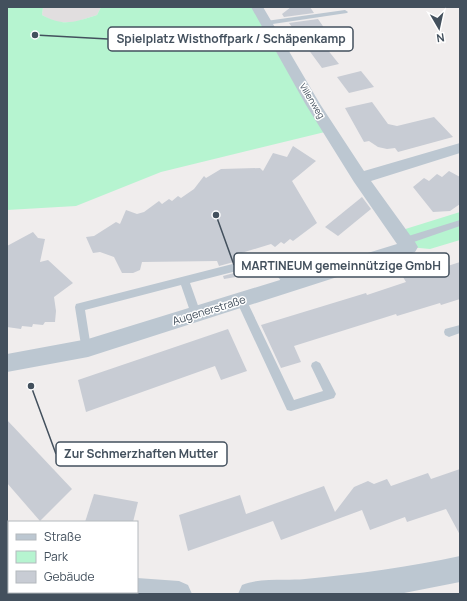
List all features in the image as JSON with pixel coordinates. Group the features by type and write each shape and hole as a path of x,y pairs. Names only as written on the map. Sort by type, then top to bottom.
{"street":[{"name":"Villenweg","path":"257,7 313,105 360,178 407,244"},
{"path":"360,178 460,148"},
{"name":"Augenerstraße","path":"7,363 40,358 86,348 289,285 407,244"},
{"path":"251,594 304,592 396,582 460,568"},
{"path":"138,591 179,594"}],"lane":[{"path":"266,23 345,12"},
{"name":"Augenerstraße","path":"407,244 460,222"},
{"path":"86,348 80,307 268,260 276,265 289,285"},
{"path":"185,281 196,314"},
{"path":"241,300 292,406 330,394 316,366"},
{"path":"449,332 460,329"}],"shaded area":[{"path":"43,7 101,7 97,15 75,22 55,22 42,15"}],"green space":[{"path":"7,7 43,7 42,15 56,21 69,22 82,20 97,15 101,7 256,7 329,131 161,172 76,206 7,210"},
{"path":"460,212 460,240 430,249 409,247 399,231"}],"building":[{"path":"291,7 310,7 314,13 284,17 282,14"},
{"path":"318,19 327,32 315,34 339,64 322,68 289,23"},
{"path":"361,71 374,87 349,93 337,77"},
{"path":"372,102 388,124 397,126 434,117 453,137 398,152 395,148 387,149 378,147 369,141 364,142 345,108"},
{"path":"293,146 316,161 292,181 317,223 293,241 290,239 284,244 281,242 275,247 271,244 238,254 241,260 219,266 217,261 142,262 140,270 133,273 122,273 114,257 100,252 93,253 86,237 94,236 116,222 120,224 126,210 137,214 144,212 159,201 162,204 169,199 172,201 178,196 181,198 194,189 204,176 206,178 221,169 260,168 263,171 273,153 287,157"},
{"path":"449,171 460,177 460,204 450,211 433,212 413,187 424,178 429,181 437,174 442,177"},
{"path":"362,197 371,209 338,236 325,227"},
{"path":"33,232 38,238 45,239 40,262 48,260 73,283 54,297 56,311 55,322 45,322 43,325 33,324 32,327 22,326 21,329 7,327 7,246"},
{"path":"460,262 460,299 441,305 440,303 397,316 396,314 294,346 301,362 281,368 261,325 366,293 367,295 406,282 403,277 417,272 423,274"},
{"path":"245,270 248,275 224,279 223,276"},
{"path":"228,329 247,371 221,380 215,366 86,412 78,380"},
{"path":"7,420 72,489 40,521 7,483"},
{"path":"460,469 460,535 446,509 407,522 405,517 370,530 362,510 281,540 273,521 188,551 179,515 240,495 246,514 324,486 335,512 354,487 368,481 374,484 387,479 391,486 428,473 431,479"},
{"path":"94,494 138,502 133,521 85,521"}],"place":[{"name":"Spielplatz Wisthoffpark / Schäpenkamp","path":"35,35"},
{"name":"MARTINEUM gemeinnützige GmbH","path":"216,215"},
{"name":"Zur Schmerzhaften Mutter","path":"31,386"}]}
